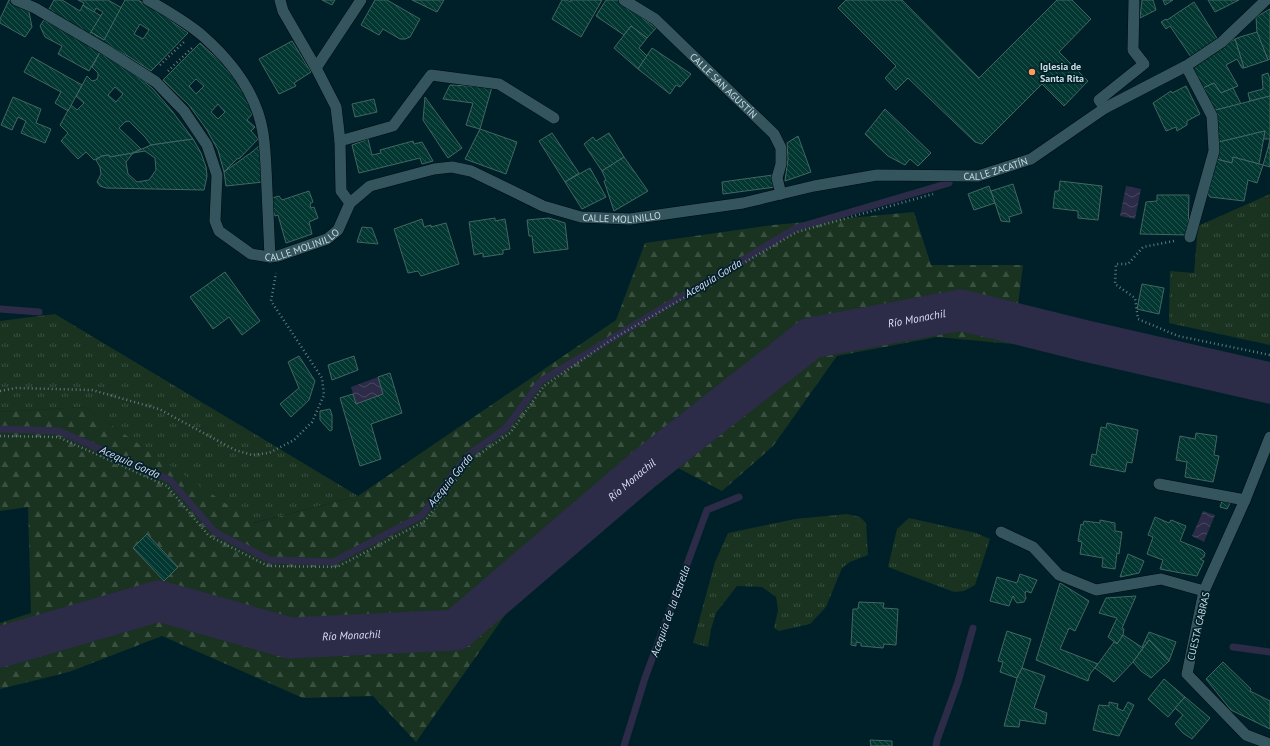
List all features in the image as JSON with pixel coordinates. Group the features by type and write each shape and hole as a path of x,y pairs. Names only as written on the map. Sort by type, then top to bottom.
{"street":[{"name":"CALLE MOLINILLO","path":"16,0 42,12 152,79 184,111 207,145 217,175 215,221 219,231 251,254 274,256 327,239 338,230 350,203 370,186 434,169 452,167 471,171 543,206 582,218 630,220 743,203 781,194"},
{"path":"148,0 200,34 236,70 248,89 257,110 263,132 274,256"},
{"path":"280,0 283,11 316,68 336,107 340,141 341,191 350,203"},
{"path":"316,68 360,0"},
{"name":"CALLE SAN AGUSTÍN","path":"624,0 655,19 774,134 781,148 781,164 777,178 781,194"},
{"path":"1105,108 1099,100 1144,64 1132,50 1134,0"},
{"name":"CALLE ZACATÍN","path":"781,194 814,186 877,175 978,176 1031,158 1105,108 1186,66 1222,42 1266,0"},
{"path":"1186,66 1212,116 1214,151 1190,237"},
{"path":"340,141 393,126 432,75 499,84 554,118"},
{"name":"CUESTA CABRAS","path":"1270,437 1245,500 1204,591 1187,674 1246,735 1270,744"},
{"path":"1159,484 1245,500"},
{"path":"1001,532 1033,547 1059,575 1096,590 1161,579 1204,591"}],"path":[{"path":"152,79 200,34"},
{"path":"152,79 200,34"},
{"path":"0,436 58,437 167,486 209,536 268,566 337,567 425,521 471,460 510,434 544,386 611,340 797,232 935,194"},
{"path":"1190,237 1143,247 1128,264 1116,264 1115,284 1136,298 1138,319 1178,336 1270,355"},
{"path":"0,390 16,388 92,390 159,409 236,450 252,455 269,453 294,440 312,422 324,395 322,378 271,301 277,269 274,256"}],"green space":[{"path":"1270,194 1270,345 1169,323 1170,271 1194,273 1198,226"},
{"path":"914,212 931,265 1023,265 1013,344 937,337 837,356 773,446 722,491 678,468 515,601 416,742 373,696 303,698 162,636 69,672 0,689 0,623 31,613 28,507 0,511 0,412 85,407 254,523 358,496 616,320 645,243 773,225"},
{"path":"55,314 358,496 253,523 85,407 0,412 0,321"},
{"path":"847,514 860,517 866,523 868,555 850,562 842,568 826,607 810,624 779,631 774,628 778,610 776,597 762,587 737,586 716,613 711,629 708,647 693,643 715,562 728,533 795,519"},
{"path":"909,518 976,533 990,539 975,585 964,591 954,592 888,567 897,529"}],"water":[{"path":"1126,186 1141,189 1135,219 1120,216"},
{"path":"378,377 383,394 356,404 351,387"},
{"path":"1203,511 1215,515 1204,542 1192,536"}],"building":[{"path":"9,0 29,12 32,27 25,37 0,23 0,19"},
{"path":"54,0 62,0 80,11 83,5 101,16 90,35 48,11"},
{"path":"78,0 108,0 122,8 104,40 91,32 103,12 96,8 94,12"},
{"path":"125,0 138,0 160,13 188,33 151,71 90,35 91,32 104,40","holes":["140,24 149,30 143,39 134,34"]},
{"path":"322,0 335,0 332,5"},
{"path":"375,0 387,0 420,19 410,37 400,39 383,29 379,35 361,25"},
{"path":"412,0 444,0 437,12"},
{"path":"562,0 567,0 570,2 571,0 602,0 581,37 552,19"},
{"path":"606,0 618,0 656,28 647,38 631,26 624,35 596,16"},
{"name":"Iglesia de Santa Rita","path":"846,0 902,0 979,78 1057,0 1072,0 1091,19 1059,52 1088,81 1064,106 1042,84 982,144 975,142 908,78 896,90 885,78 896,66 838,8"},
{"path":"1142,0 1153,0 1156,10 1140,18"},
{"path":"1163,0 1173,0 1165,5"},
{"path":"1208,0 1239,0 1215,12"},
{"path":"1194,2 1218,40 1191,57 1170,26 1166,29 1161,22 1166,19 1167,20"},
{"path":"1270,9 1270,59 1268,60 1257,33 1256,17"},
{"path":"44,20 100,52 89,71 58,54 62,46 45,37 40,26"},
{"path":"631,26 647,38 639,48 647,56 638,69 614,48"},
{"path":"1257,32 1268,60 1244,68 1235,39"},
{"path":"1235,39 1244,68 1242,68 1237,59 1226,65 1238,86 1221,93 1214,83 1203,88 1190,65"},
{"path":"292,41 311,72 294,83 296,86 279,94 259,59"},
{"path":"200,43 223,64 245,93 253,113 247,120 255,127 251,131 258,139 224,172 218,150 207,130 189,105 163,80","holes":["196,79 204,86 196,94 189,86","218,104 225,112 218,119 211,112"]},
{"path":"652,48 691,74 680,87 676,85 670,94 638,69"},
{"path":"100,52 141,79 153,89 193,139 151,145 129,121 125,122 119,128 141,149 133,153 110,157 109,155 102,156 94,160 86,152 78,159 61,141 68,133 60,125 71,105 77,110 84,103 76,96 87,76 92,81 96,80 98,77 98,73 92,67","holes":["115,87 123,94 116,102 108,95"]},
{"path":"32,57 82,85 68,111 55,103 61,92 24,72"},
{"path":"1268,73 1270,80 1270,96 1250,101 1248,93 1263,89 1262,75"},
{"path":"1214,83 1221,93 1233,88 1241,104 1215,110 1203,88"},
{"path":"450,85 492,87 480,129 466,125 473,103 443,99"},
{"path":"1186,86 1200,114 1187,121 1187,125 1177,131 1176,127 1166,131 1153,103 1171,91 1172,93"},
{"path":"1270,96 1270,139 1263,139 1265,131 1219,142 1212,111"},
{"path":"13,97 41,109 36,123 51,129 45,143 21,133 26,121 18,117 12,130 1,125"},
{"path":"425,97 462,148 448,158 423,120"},
{"path":"374,99 377,112 355,117 352,104"},
{"path":"885,109 931,153 918,166 910,159 905,165 888,156 865,134"},
{"path":"480,129 517,142 506,174 465,159"},
{"path":"1265,131 1259,164 1233,157 1232,163 1216,159 1219,142"},
{"path":"552,133 579,173 565,182 539,141"},
{"path":"609,133 624,157 602,171 584,144 593,137 596,141"},
{"path":"798,136 811,172 785,181 788,159 787,143"},
{"path":"193,139 201,153 206,167 207,176 204,190 106,188 100,186 97,182 101,174 100,167 96,160 102,156 109,155 110,157 133,153 151,145","holes":["145,151 155,158 156,170 149,180 137,182 128,174 126,162 133,153"]},
{"path":"368,139 372,155 381,153 380,150 413,141 414,144 422,142 433,161 422,164 420,158 359,173 352,145"},
{"path":"260,145 263,182 226,186 224,172"},
{"path":"1268,148 1270,148 1270,167 1263,165"},
{"path":"624,157 648,191 614,211 604,181 606,180 602,171"},
{"path":"1233,157 1263,165 1257,183 1248,180 1244,201 1210,197 1208,194 1216,159 1232,163"},
{"path":"590,168 606,197 582,209 565,182"},
{"path":"773,175 775,187 723,194 722,182"},
{"path":"1060,181 1102,186 1098,220 1078,218 1078,211 1053,208 1055,191 1059,191"},
{"path":"1013,184 1022,213 1009,217 1010,222 1001,221 991,191"},
{"path":"989,186 995,203 974,210 968,194"},
{"path":"309,191 313,202 310,204 311,208 314,207 318,218 309,222 312,234 286,243 278,215 275,216 269,199 279,196 282,200"},
{"path":"1157,195 1189,195 1188,235 1140,234 1146,202 1157,201"},
{"path":"495,218 495,221 505,219 510,249 503,250 503,254 483,257 483,253 474,255 469,222"},
{"path":"549,218 565,223 568,249 534,253 532,236 529,236 527,220"},
{"path":"422,219 424,227 431,225 431,227 446,223 459,264 421,276 418,271 408,273 394,229"},
{"path":"362,227 372,228 378,244 357,242"},
{"path":"225,272 260,321 242,335 229,317 213,329 190,297"},
{"path":"1142,284 1164,288 1159,314 1137,309"},
{"path":"299,356 315,381 309,400 291,417 280,404 299,388 288,362"},
{"path":"354,356 358,370 332,380 328,365"},
{"path":"390,373 402,413 371,424 381,459 360,466 340,398 353,394 356,404 383,394 378,377"},
{"path":"330,409 332,415 332,430 330,431 320,420 320,411"},
{"path":"1107,423 1138,430 1132,463 1127,462 1125,472 1090,465 1092,454 1096,455 1101,427 1106,428"},
{"path":"1196,433 1217,436 1214,455 1219,456 1213,482 1185,477 1187,462 1176,460 1180,436 1195,439"},
{"path":"1222,501 1230,503 1227,509 1220,507"},
{"path":"1155,517 1169,523 1171,520 1186,526 1180,541 1202,550 1205,553 1204,557 1200,559 1204,561 1197,576 1160,569 1163,560 1147,554 1153,537 1148,535"},
{"path":"1100,520 1115,523 1115,531 1122,532 1115,569 1102,567 1103,558 1080,554 1082,542 1078,541 1081,524 1083,525 1084,521 1100,523"},
{"path":"147,534 178,567 164,581 133,548"},
{"path":"1128,554 1144,561 1139,573 1120,577"},
{"path":"1020,574 1037,580 1031,593 1026,591 1026,598 1024,602 1017,603 1013,596 1009,606 990,601 997,577 1017,583"},
{"path":"1060,583 1089,601 1075,631 1069,628 1060,649 1098,664 1090,674 1088,681 1036,660"},
{"path":"1136,596 1122,628 1124,629 1123,635 1117,644 1108,637 1117,618 1099,613 1106,598"},
{"path":"859,602 884,603 883,608 898,609 896,645 884,644 883,648 861,646 861,643 856,642 856,646 851,645 853,609 858,609"},
{"path":"1007,631 1031,639 1022,668 1017,678 1000,672 1003,662 998,661"},
{"path":"1149,632 1176,642 1169,661 1149,640 1143,648 1142,647"},
{"path":"1123,635 1143,648 1133,662 1114,682 1095,668 1114,642 1117,644"},
{"path":"1149,640 1169,661 1151,678 1141,671 1133,662"},
{"path":"1223,662 1251,689 1250,691 1270,701 1270,729 1231,710 1206,679"},
{"path":"1022,668 1045,676 1034,708 1047,713 1045,724 1020,720 1019,727 1004,726 1017,678"},
{"path":"1164,679 1185,697 1168,717 1148,699"},
{"path":"1185,697 1210,718 1192,739 1183,733 1175,724 1183,715 1175,708"},
{"path":"1109,702 1118,704 1117,708 1123,711 1128,702 1134,705 1119,736 1093,730 1099,705 1109,706"},
{"path":"870,740 892,741 892,746 871,746"}],"waterway":[{"name":"Acequia Gorda","path":"0,429 59,431 170,480 215,532 270,560 333,562 421,516 468,455 505,429 541,381 796,228 949,183"},
{"path":"0,309 39,312"},
{"name":"Río Monachil","path":"0,647 159,601 290,638 456,630 644,469 811,338 961,310 1086,341 1270,383"},
{"name":"Acequia de la Estrella","path":"624,746 645,678 707,510 739,497"},
{"name":"Acequia de la Estrella","path":"936,746 958,682 973,628"},
{"name":"Acequia de la Estrella","path":"1233,647 1270,652"}],"place":[{"name":"Iglesia de Santa Rita","path":"1032,72"}]}
